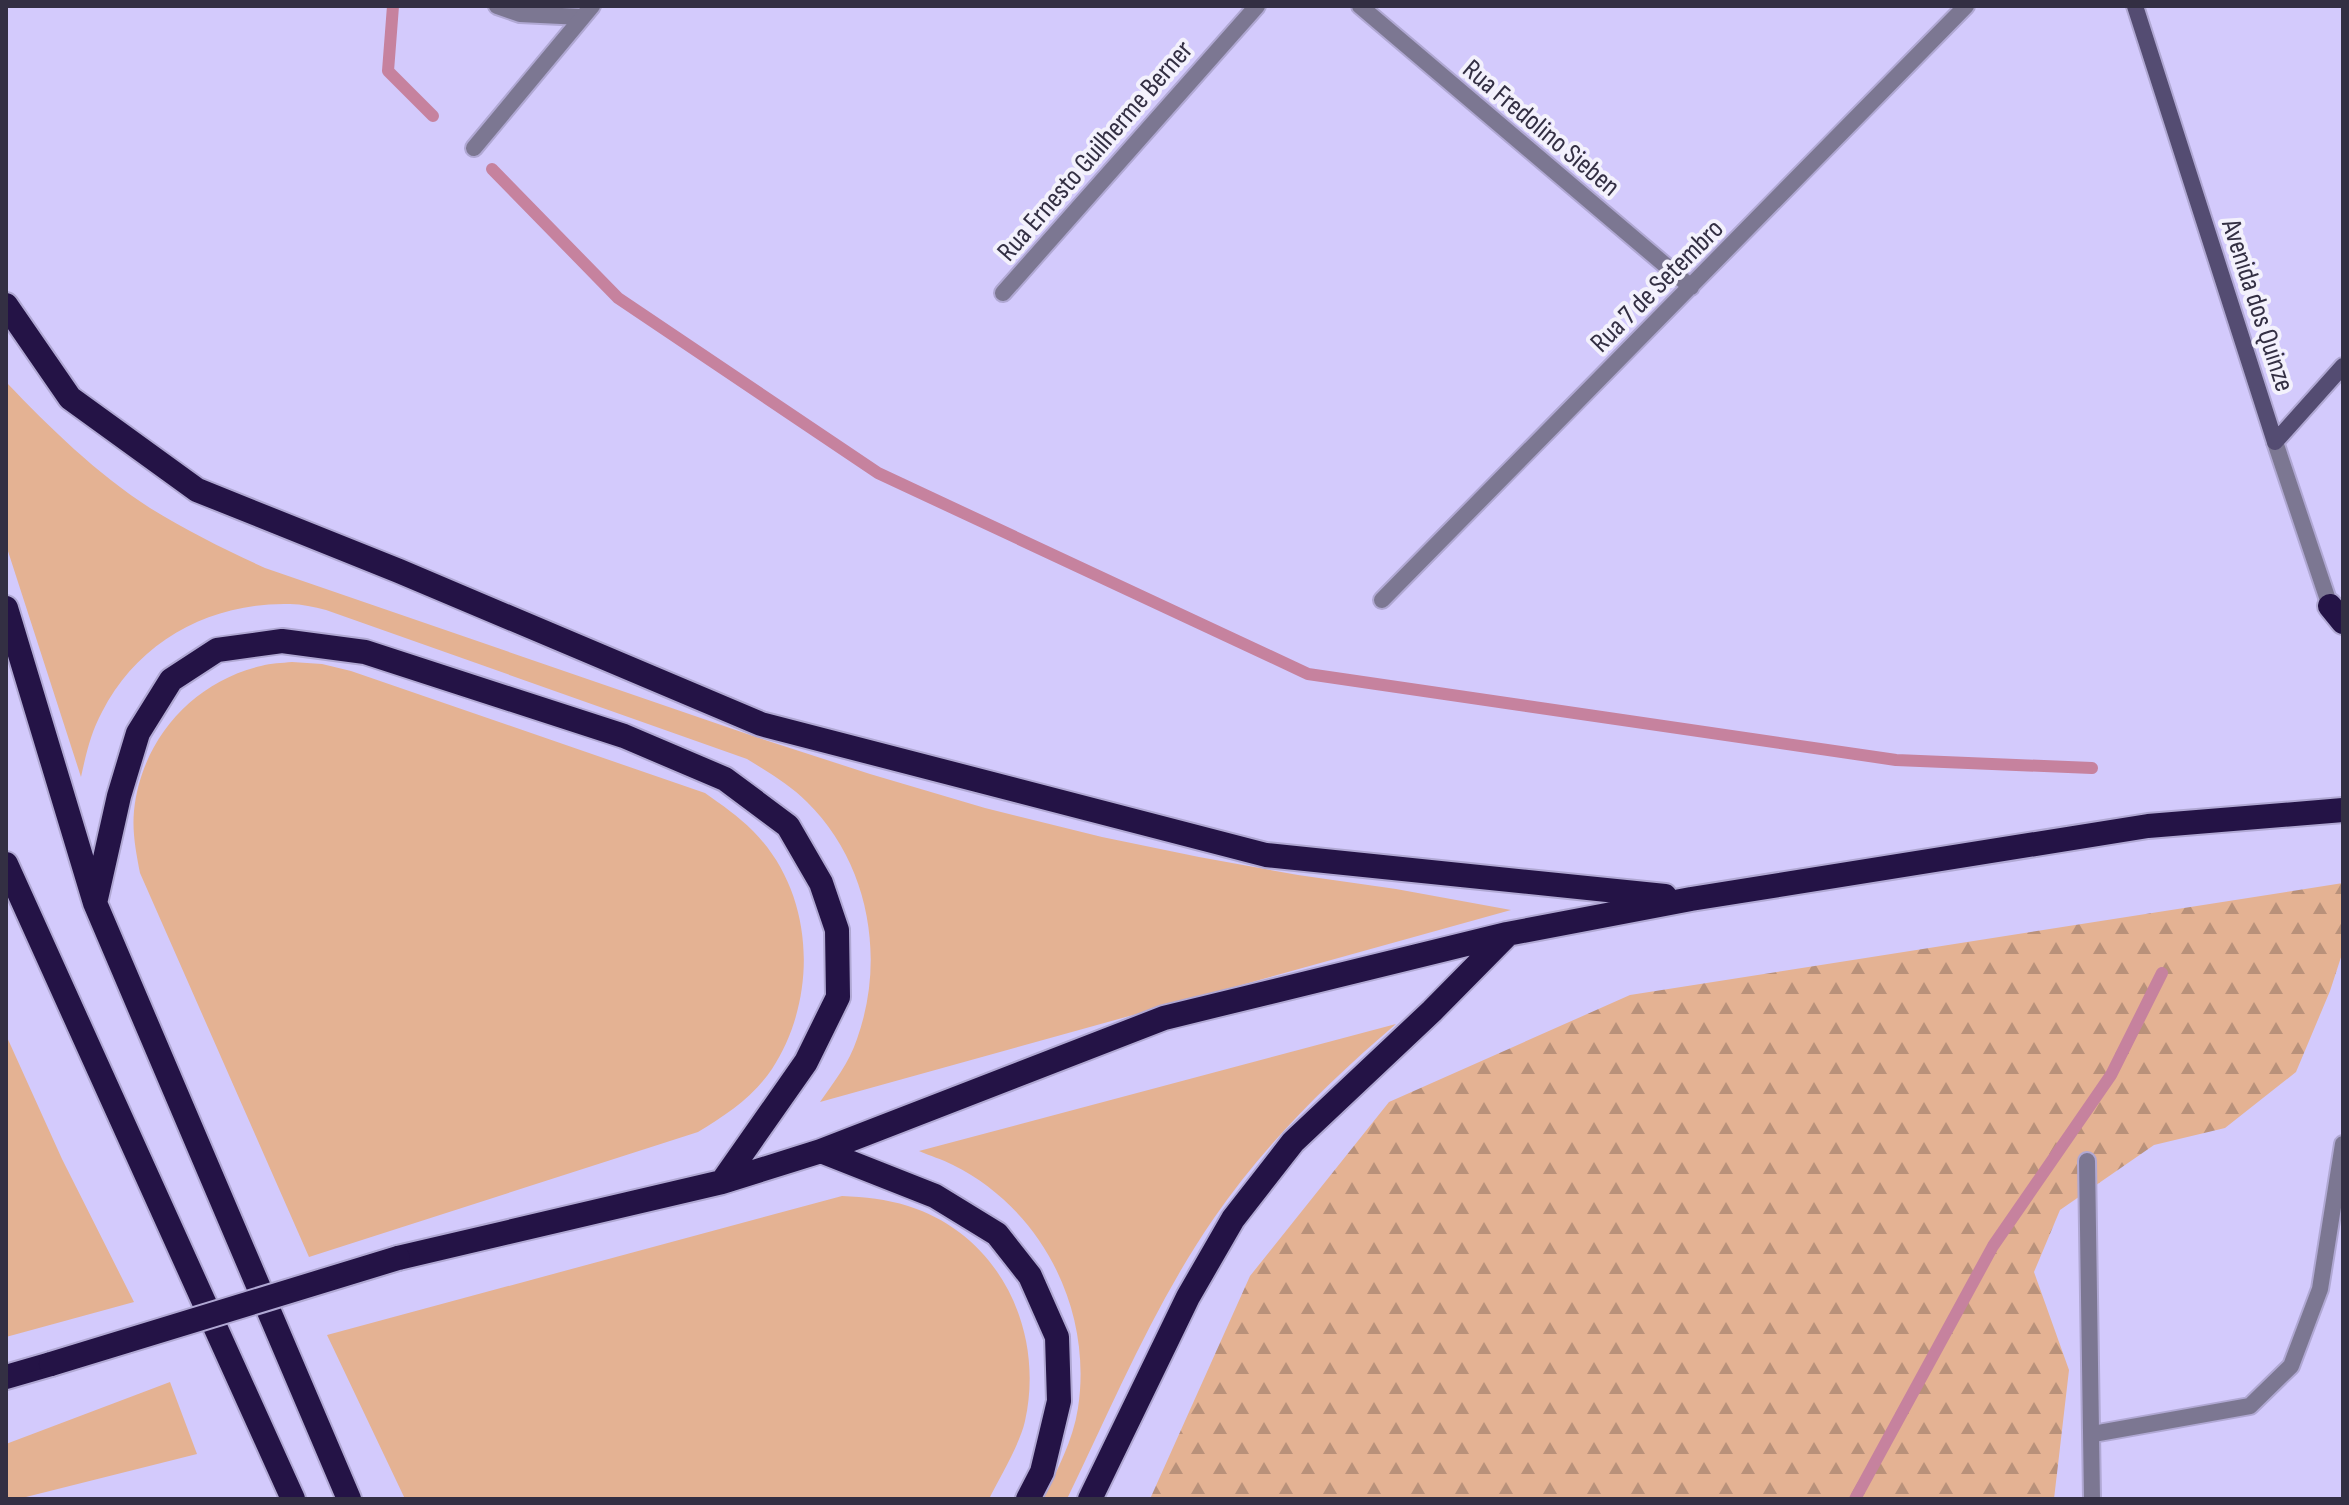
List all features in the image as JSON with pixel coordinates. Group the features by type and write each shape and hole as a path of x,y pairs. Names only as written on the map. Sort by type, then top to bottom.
{"highway":[{"path":"6,305 70,398 197,490 399,571 761,724 1266,855 1691,899"},
{"path":"6,608 95,903 349,1499"},
{"path":"95,903 119,796 138,733 171,680 217,650 282,641 365,652 624,736 725,779 788,826 821,883 837,930 838,997 806,1062 722,1182"},
{"path":"6,1377 398,1258 722,1182 821,1151 1164,1018 1507,934 1691,899 2148,826 2343,810"},
{"path":"6,864 293,1499"},
{"path":"1090,1499 1188,1297 1233,1219 1293,1142 1432,1011 1507,934"},
{"path":"821,1151 935,1196 997,1234 1030,1276 1057,1337 1059,1401 1042,1472 1028,1499"}],"street":[{"path":"497,6 520,14 587,12"},
{"name":"Rua Ernesto Guilherme Berner","path":"1003,293 1257,6"},
{"name":"Rua Fredolino Sieben","path":"1360,6 1691,287"},
{"name":"Rua 7 de Setembro","path":"1382,600 1966,6"},
{"name":"Avenida dos Quinze","path":"2135,6 2275,442 2339,612"},
{"path":"474,148 587,12"},
{"path":"2275,442 2343,366"},
{"path":"2093,1434 2250,1406 2291,1366 2320,1289 2343,1144"},
{"path":"2087,1161 2092,1499"}],"green space":[{"path":"6,382 74,449 130,494 192,532 265,568 756,737 985,808 1199,857 1511,910 820,1102 850,1056 866,1008 870,944 866,913 858,882 828,826 793,790 747,759 326,610 290,604 232,610 205,619 156,646 117,687 102,712 92,735 81,777 6,545"},
{"path":"292,662 322,664 351,671 705,793 753,831 774,856 789,884 799,915 803,978 798,1010 787,1041 772,1069 748,1097 698,1132 309,1257 140,873 134,827 139,785 147,761 174,718 192,700 236,674 265,665"},
{"path":"2343,883 2343,951 2296,1072 2225,1128 2154,1145 2060,1210 2034,1272 2069,1370 2054,1499 1150,1499 1250,1276 1389,1102 1630,995"},
{"path":"1396,1024 1299,1115 1234,1191 1192,1251 1153,1320 1067,1499 1043,1499 1068,1444 1078,1408 1081,1371 1069,1300 1036,1235 1012,1208 985,1184 949,1163 919,1151"},
{"path":"6,1035 62,1159 134,1302 6,1337"},
{"path":"842,1196 900,1204 940,1220 968,1239 991,1263 1008,1291 1021,1321 1028,1354 1029,1387 1022,1430 989,1499 405,1499 327,1335"},
{"path":"170,1382 197,1454 18,1499 6,1499 6,1444"}],"waterway":[{"path":"393,6 388,71 433,116"},
{"path":"492,169 618,298 878,473 1308,674 1896,760 2092,768"},
{"path":"1855,1499 1993,1246 2111,1075 2162,973"}]}
